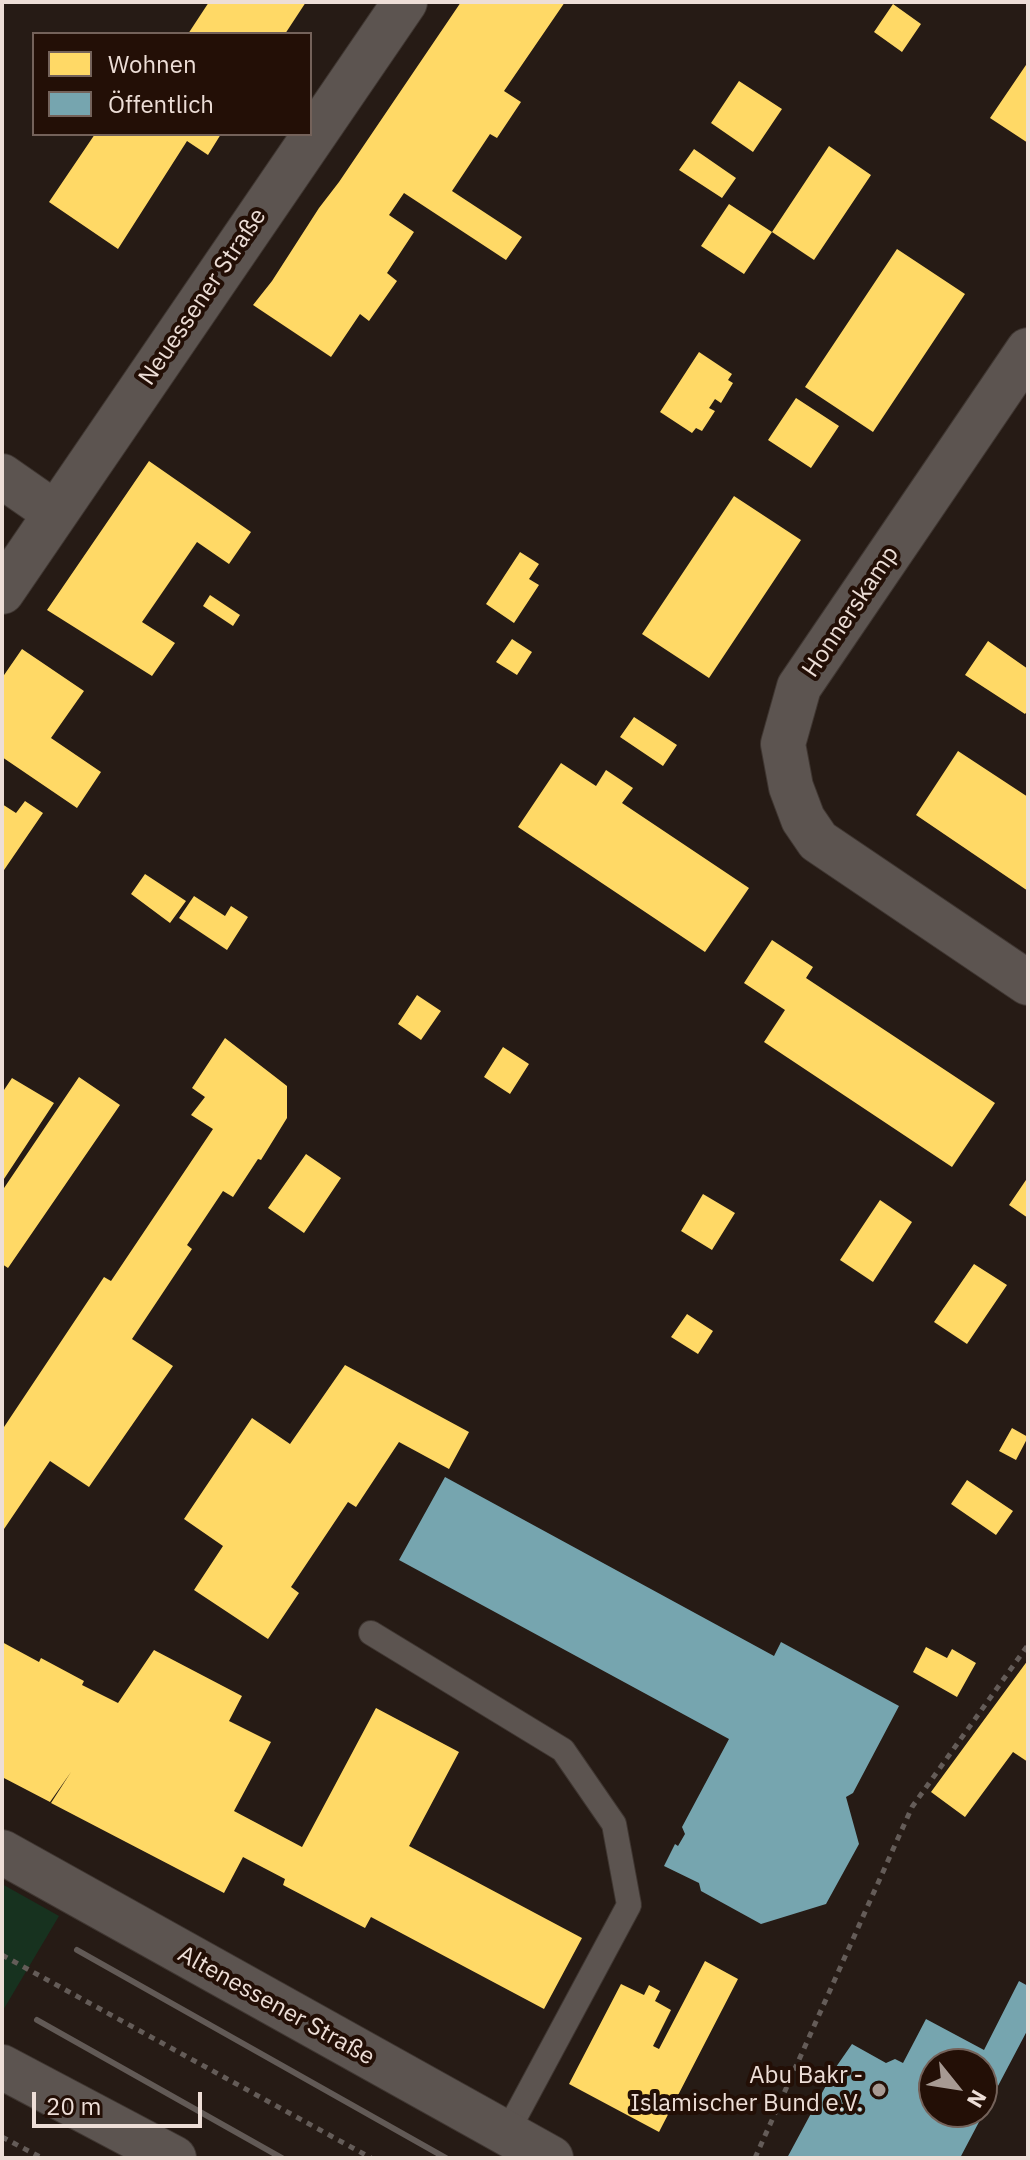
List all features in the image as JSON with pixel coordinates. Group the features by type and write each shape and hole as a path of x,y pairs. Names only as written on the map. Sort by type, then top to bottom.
{"street":[{"name":"Neuessener Straße","path":"2,592 405,2"},
{"name":"Honnerskamp","path":"1028,350 799,687 783,744 791,787 803,819 818,841 1028,983"},
{"path":"2,476 55,513"},
{"name":"Altenessener Straße","path":"2,1852 551,2158"},
{"path":"2,2067 174,2158"}],"lane":[{"path":"371,1633 563,1750 614,1824 629,1905 506,2134"}],"path":[{"path":"755,2158 912,1807 1028,1645"},
{"path":"2,1955 371,2158"},
{"path":"2,2137 42,2158"}],"green space":[{"path":"2,1884 59,1916 2,2012"}],"building: Wohnen":[{"path":"209,2 306,2 286,32 189,32"},
{"path":"461,2 565,2 504,91 521,102 497,138 490,134 452,191 522,237 506,260 404,193 389,215 414,232 387,273 397,281 369,321 360,314 331,357 253,305"},
{"path":"893,4 921,24 902,52 874,32"},
{"path":"1028,62 1028,143 990,118"},
{"path":"739,81 782,109 753,152 711,123"},
{"path":"94,136 220,136 208,155 187,141 118,249 49,202"},
{"path":"829,146 871,175 814,260 772,232"},
{"path":"694,149 736,178 722,198 679,170"},
{"path":"729,204 772,232 744,274 701,246"},
{"path":"897,249 965,294 873,432 805,387"},
{"path":"699,352 732,374 728,380 733,383 721,403 715,399 709,408 715,411 702,431 696,428 692,433 660,412"},
{"path":"796,398 839,426 811,468 768,440"},
{"path":"149,461 251,532 229,564 197,542 142,622 175,643 152,676 47,610"},
{"path":"734,496 801,540 709,678 642,634"},
{"path":"520,552 539,564 529,579 539,585 514,623 486,604"},
{"path":"210,595 240,615 233,626 203,606"},
{"path":"512,639 532,652 517,675 496,662"},
{"path":"988,641 1028,669 1028,710 1025,714 965,675"},
{"path":"22,649 84,691 51,738 101,772 77,808 2,757 2,678"},
{"path":"634,717 677,745 663,766 620,737"},
{"path":"958,751 1028,797 1028,891 916,815"},
{"path":"561,763 596,786 606,770 633,788 622,803 749,888 705,952 518,827"},
{"path":"25,801 43,813 2,873 2,804 16,813"},
{"path":"145,874 186,901 170,923 131,894"},
{"path":"194,896 225,916 231,906 248,917 227,950 179,918"},
{"path":"772,940 813,967 806,978 995,1103 952,1167 764,1042 785,1010 744,983"},
{"path":"417,995 441,1011 421,1040 398,1024"},
{"path":"225,1038 287,1086 287,1118 233,1197 223,1191 187,1245 192,1249 132,1339 173,1366 89,1487 50,1461 2,1532 2,1430 104,1277 111,1281 213,1129 191,1115 205,1097 192,1088"},
{"path":"503,1047 529,1064 510,1094 484,1077"},
{"path":"79,1077 120,1105 8,1268 2,1264 2,1191"},
{"path":"12,1078 54,1103 2,1182 2,1093"},
{"path":"306,1154 341,1178 304,1233 268,1208"},
{"path":"1028,1177 1028,1218 1009,1205"},
{"path":"703,1194 735,1213 712,1250 681,1231"},
{"path":"880,1200 912,1222 873,1282 840,1260"},
{"path":"974,1264 1007,1285 967,1344 934,1322"},
{"path":"687,1314 713,1331 698,1354 671,1337"},
{"path":"345,1365 469,1432 449,1469 399,1442 356,1507 348,1502 291,1587 299,1593 268,1639 194,1590 223,1546 184,1519 252,1418 290,1444"},
{"path":"1012,1428 1028,1437 1016,1460 999,1451"},
{"path":"967,1480 1013,1511 996,1535 951,1504"},
{"path":"2,1642 39,1662 41,1658 84,1681 82,1685 118,1703 154,1650 242,1696 229,1721 271,1742 234,1811 302,1847 376,1708 459,1752 409,1846 582,1938 544,2009 371,1917 365,1928 283,1885 285,1879 243,1857 224,1893 51,1803 71,1772 50,1802 2,1777"},
{"path":"926,1647 947,1658 952,1649 976,1663 957,1697 913,1672"},
{"path":"1028,1660 1028,1762 1013,1752 965,1817 931,1792"},
{"path":"705,1961 738,1979 659,2132 569,2084 621,1984 644,1995 649,1985 660,1991 655,2001 671,2010 653,2046 659,2049"}],"building: Öffentlich":[{"path":"445,1477 774,1656 781,1642 899,1706 853,1793 846,1797 859,1844 826,1904 761,1924 701,1891 699,1883 664,1866 675,1844 678,1846 685,1834 682,1827 729,1739 399,1560"},
{"name":"Abu Bakr - Islamischer Bund e.V.","path":"1019,1981 1028,1986 1028,2029 998,2086 998,2048 985,2048"},
{"name":"Abu Bakr - Islamischer Bund e.V.","path":"926,2019 980,2048 918,2048 918,2128 976,2128 960,2158 787,2158 836,2067 852,2044 886,2063 895,2059 903,2063"}],"railway":[{"path":"77,1950 446,2158"},
{"path":"37,2020 282,2158"}],"place":[{"name":"Abu Bakr - Islamischer Bund e.V.","path":"879,2090"}]}
